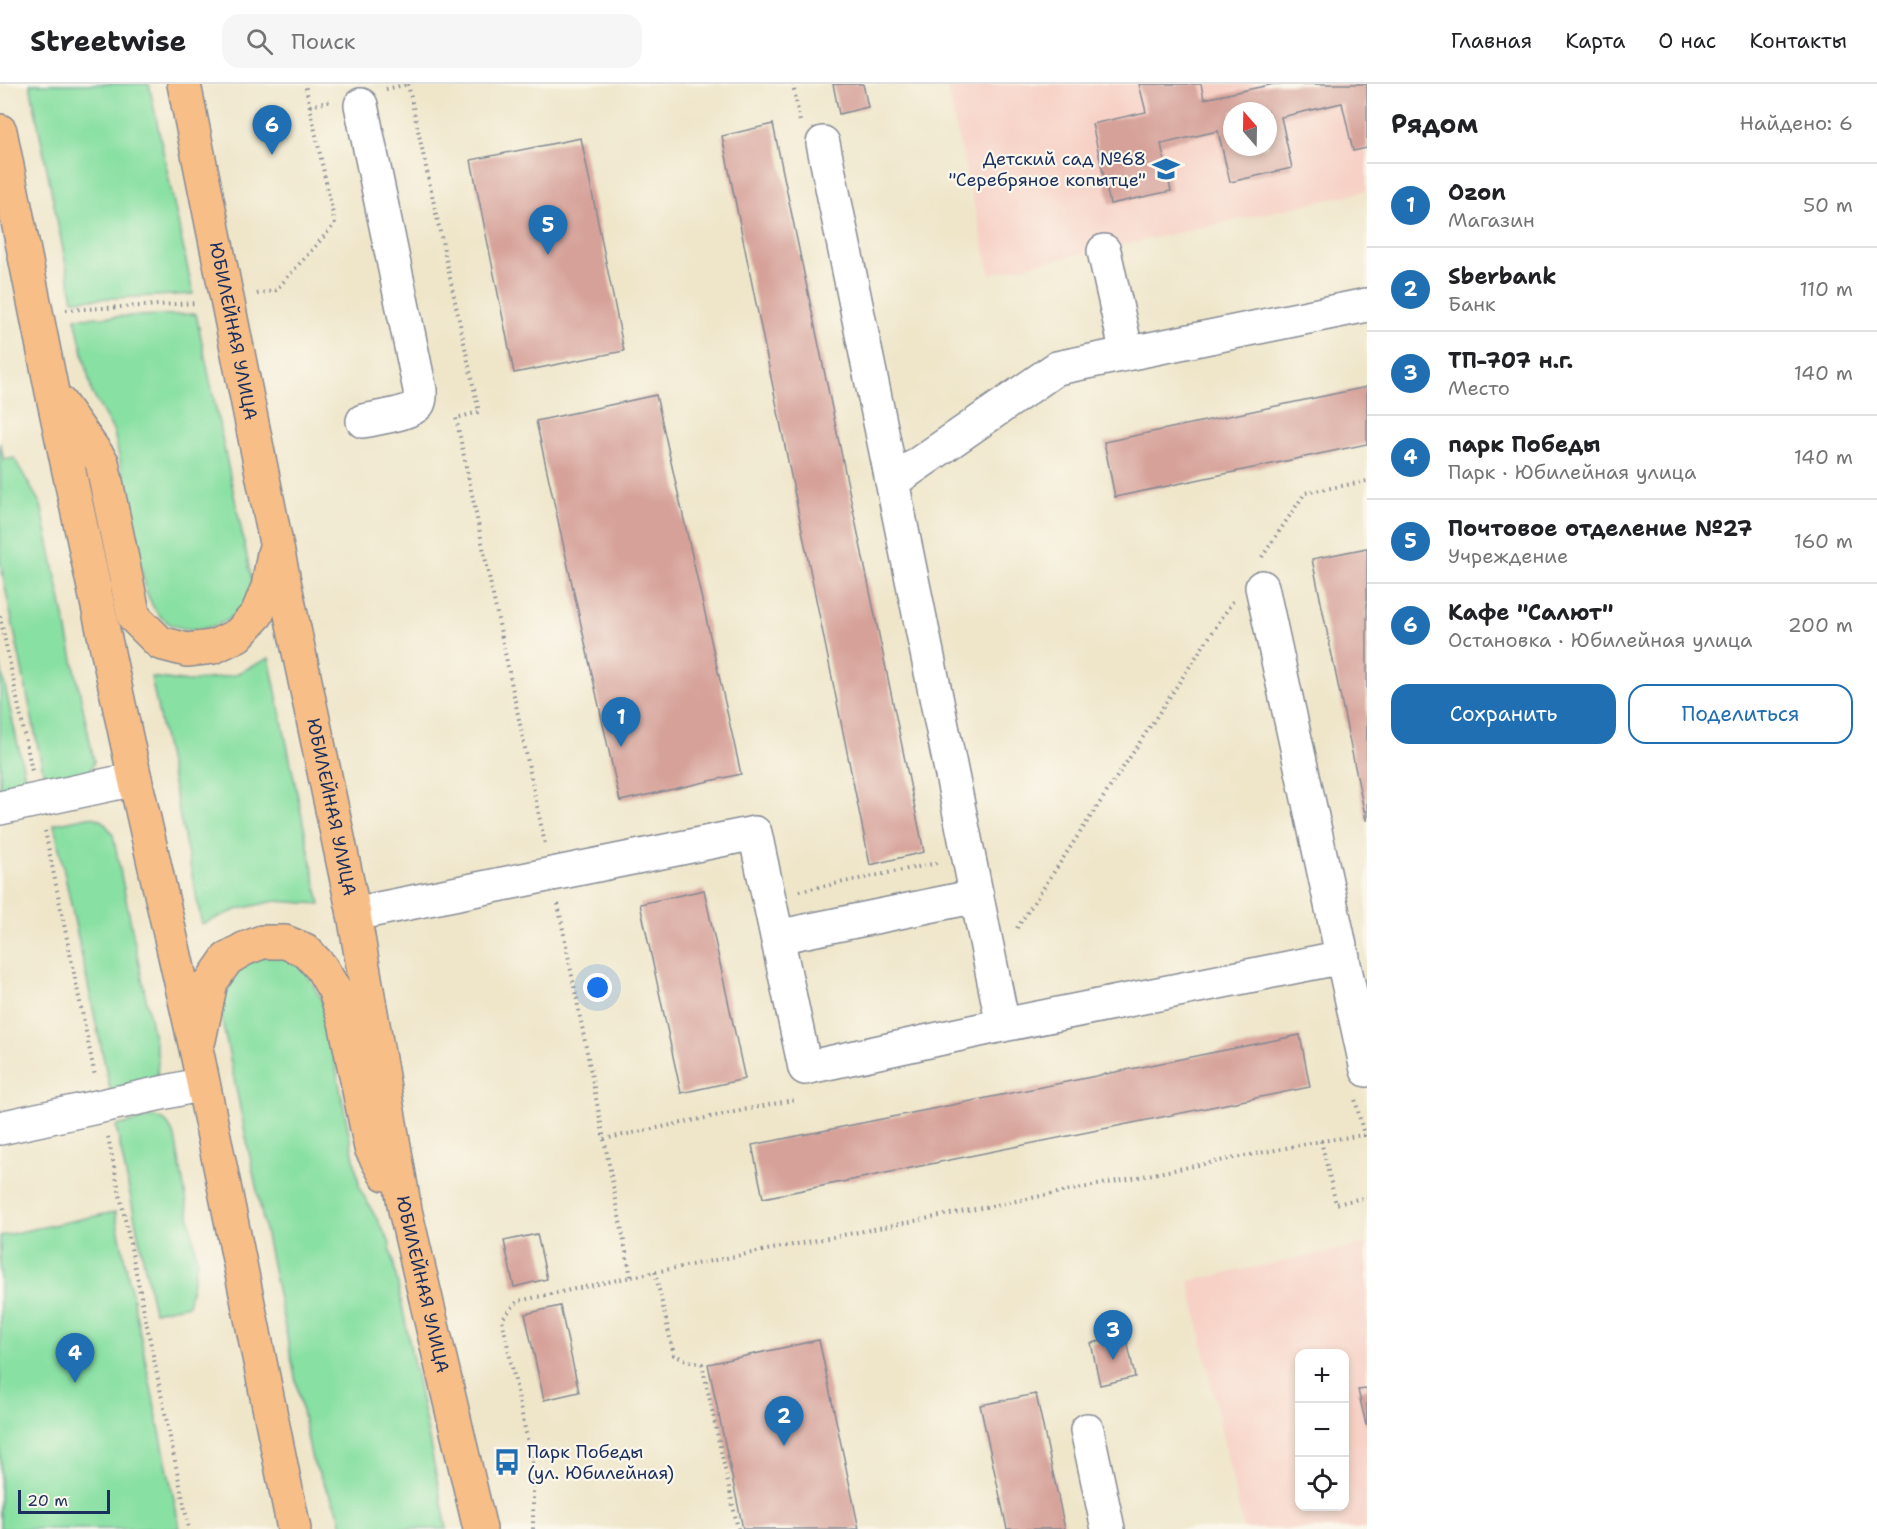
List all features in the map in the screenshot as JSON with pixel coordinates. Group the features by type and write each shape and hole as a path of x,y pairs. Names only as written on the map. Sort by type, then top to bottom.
{"main road":[{"name":"ЮБИЛЕЙНАЯ УЛИЦА","path":"184,84 276,543 354,914 405,1210 480,1529"},
{"path":"0,131 52,392 200,1068 294,1529"},
{"path":"52,392 102,462 134,617 160,643 187,650 213,647 238,635 257,614 268,587 276,543"},
{"path":"200,1068 211,981 227,959 244,948 262,942 285,942 304,950 321,967 335,991 345,1022 371,1148 405,1210"}],"lane":[{"path":"361,105 420,390 418,405 408,411 363,421"},
{"path":"812,137 892,482 1003,1025"},
{"path":"1104,250 1127,354"},
{"path":"892,482 1057,368 1367,305"},
{"path":"1253,580 1342,957 1360,1080"},
{"path":"0,808 135,779"},
{"path":"354,914 755,833 805,1068 1003,1025 1342,957"},
{"path":"777,937 976,896"},
{"path":"0,1128 200,1068"},
{"path":"1087,1430 1108,1529"}],"path":[{"path":"408,84 479,412 456,418 551,874 631,1277"},
{"path":"793,84 812,137"},
{"path":"1017,928 1253,580 1305,494 1367,481"},
{"path":"769,898 941,862"},
{"path":"533,1529 533,1467 502,1319 518,1301 1321,1141 1364,1135 1360,1080"},
{"path":"604,1139 801,1098"},
{"path":"1321,1141 1336,1204 1367,1197"},
{"path":"655,1272 674,1355 702,1364 738,1529"}],"shaded area":[{"name":"Детский сад №68 \"Серебряное копытце\"","path":"946,84 1367,84 1367,191 990,274"},
{"path":"1367,1244 1367,1529 1243,1529 1189,1281"}],"green space":[{"path":"30,84 149,84 193,294 73,300"},
{"path":"196,314 252,585 245,604 231,618 213,626 193,629 177,627 163,619 146,591 114,432 92,393 75,318"},
{"path":"0,443 4,460 14,458 41,505 94,761 90,773 47,791 0,562"},
{"path":"269,658 320,904 275,901 239,909 202,924 151,677 188,682 234,675"},
{"path":"0,664 27,786 0,791"},
{"path":"88,817 103,822 113,835 158,1058 157,1078 111,1094 54,824"},
{"path":"276,951 300,961 323,1003 360,1189 389,1241 447,1529 342,1527 339,1513 312,1460 221,1015 223,993 243,965"},
{"path":"153,1117 167,1123 175,1137 197,1260 188,1305 154,1312 116,1126"},
{"path":"115,1212 180,1529 0,1529 0,1236"}],"building":[{"path":"833,84 863,84 868,107 839,114"},
{"path":"1139,84 1201,84 1204,99 1274,84 1367,84 1367,148 1353,151 1342,103 1281,117 1292,168 1230,182 1224,156 1277,156 1277,102 1223,102 1223,152 1218,131 1161,144 1171,191 1110,204 1092,124 1146,112"},
{"path":"773,124 924,852 870,865 722,136"},
{"path":"581,138 624,351 514,373 471,160"},
{"path":"1367,387 1367,444 1115,497 1104,442"},
{"path":"656,395 741,774 620,801 536,421"},
{"path":"1367,548 1367,820 1366,820 1312,559"},
{"path":"704,890 745,1079 681,1093 640,904"},
{"path":"1300,1035 1310,1087 763,1198 752,1145"},
{"path":"537,1234 547,1279 514,1287 504,1241"},
{"path":"560,1306 579,1392 544,1400 525,1314"},
{"path":"1126,1336 1135,1377 1100,1385 1091,1343"},
{"path":"819,1340 859,1529 743,1529 708,1364"},
{"path":"1367,1389 1367,1425 1366,1425 1358,1390"},
{"path":"1036,1394 1065,1529 1007,1529 980,1405"}],"place":[{"name":"Кафе \"Салют\"","path":"272,155"},
{"name":"Детский сад №68 \"Серебряное копытце\"","path":"1166,169"},
{"name":"Почтовое отделение №27","path":"548,255"},
{"name":"Ozon","path":"621,747"},
{"name":"ТП-707 н.г.","path":"1113,1360"},
{"name":"парк Победы","path":"75,1383"},
{"name":"Sberbank","path":"784,1446"},
{"name":"Парк Победы (ул. Юбилейная)","path":"507,1462"}]}
